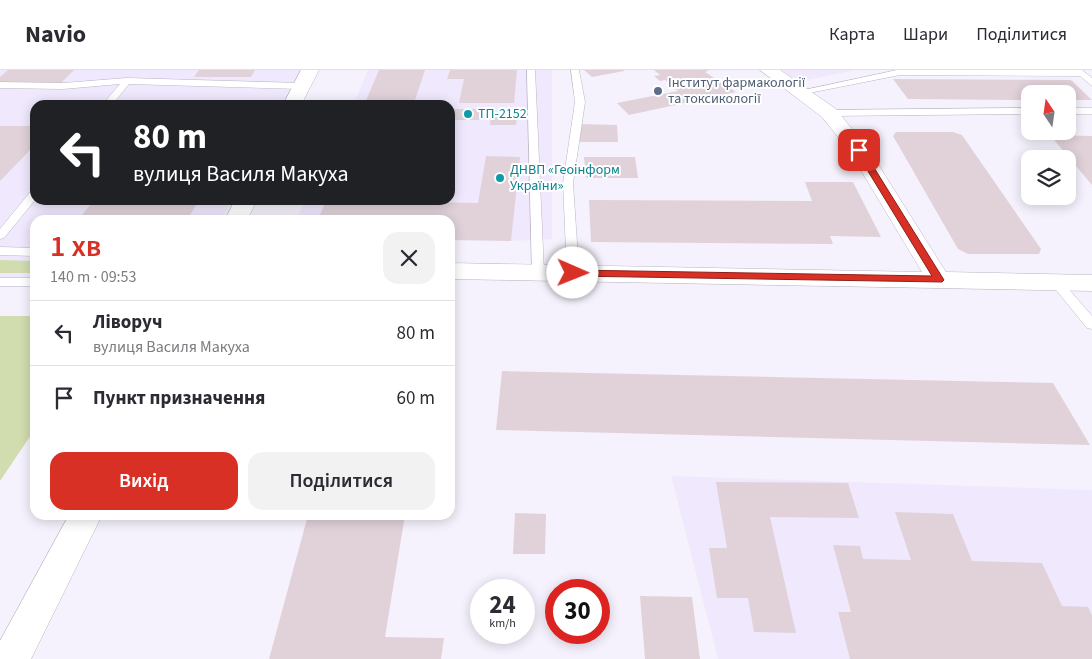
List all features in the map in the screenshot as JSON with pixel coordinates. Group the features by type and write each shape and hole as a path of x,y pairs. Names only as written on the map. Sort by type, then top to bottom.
{"street":[{"path":"294,100 310,70"},
{"path":"769,70 829,112 859,150 939,280"},
{"path":"455,270 1092,283"},
{"path":"11,659 83,520"}],"lane":[{"path":"125,70 127,81"},
{"path":"530,70 538,272"},
{"path":"573,273 568,183 580,102 575,70"},
{"path":"799,92 900,72 1082,73 1092,83"},
{"path":"111,100 127,81"},
{"path":"0,86 63,86 127,81 301,86"},
{"path":"1076,111 1092,111"},
{"path":"829,112 1021,112"},
{"path":"0,236 30,199"},
{"path":"0,251 30,252"},
{"path":"0,282 30,282"},
{"path":"1056,282 1092,325"}],"shaded area":[{"path":"0,70 302,70 286,100 30,100 30,205 229,205 224,215 30,215 30,287 0,287"},
{"path":"368,70 552,70 552,239 511,241 455,222 455,215 298,215 303,205 455,205 455,100 355,100"},
{"path":"779,70 856,70 797,82"},
{"path":"671,476 1092,490 1092,659 718,659"}],"green space":[{"path":"0,260 30,261 30,273 0,273"},
{"path":"0,316 30,316 30,436 0,481"}],"building":[{"path":"8,70 74,70 61,83 0,83 0,77"},
{"path":"199,70 255,70 251,77 194,77"},
{"path":"379,70 425,70 415,100 366,100"},
{"path":"450,70 517,70 514,103 459,103 464,79 447,79"},
{"path":"584,70 624,70 624,71 592,77"},
{"path":"654,70 710,70 705,72 736,92 629,115 617,103 678,91 665,80 660,81 654,76 660,75"},
{"path":"893,79 1071,80 1092,100 1076,100 1076,85 1021,85 1021,100 908,99"},
{"name":"ТП-2152","path":"455,109 484,109 483,120 455,120"},
{"path":"491,115 517,115 516,125 490,125"},
{"path":"580,124 617,125 618,142 580,142"},
{"path":"0,126 30,126 30,150 0,181"},
{"path":"896,132 953,132 962,135 1041,249 1039,254 968,254 958,249 893,136"},
{"path":"1076,136 1092,136 1092,185 1076,166 1076,150 1063,150 1054,140 1076,140"},
{"name":"ДНВП «Геоінформ України»","path":"486,156 520,157 511,241 455,240 455,215 320,215 324,205 455,205 455,203 478,203"},
{"path":"584,157 635,157 638,178 586,178"},
{"path":"805,182 853,182 881,237 830,236 833,244 591,242 589,200 812,201"},
{"path":"90,205 196,205 190,215 82,215"},
{"path":"502,371 1053,383 1090,445 496,430"},
{"path":"716,482 848,483 859,518 770,517 796,633 754,632 748,598 717,598 709,548 727,548"},
{"path":"895,512 953,514 972,561 1042,563 1062,606 1088,607 1092,615 1092,659 850,659 838,612 851,612 833,545 860,546 863,559 911,560"},
{"path":"515,513 546,514 545,554 513,554"},
{"path":"307,520 404,520 385,637 444,638 441,659 269,659"},
{"path":"640,596 692,597 700,659 645,659"}],"place":[{"name":"Інститут фармакології та токсикології","path":"658,91"},
{"name":"ТП-2152","path":"468,114"},
{"name":"ДНВП «Геоінформ України»","path":"500,178"}],"route":[{"path":"573,273 939,280 859,150"}]}
